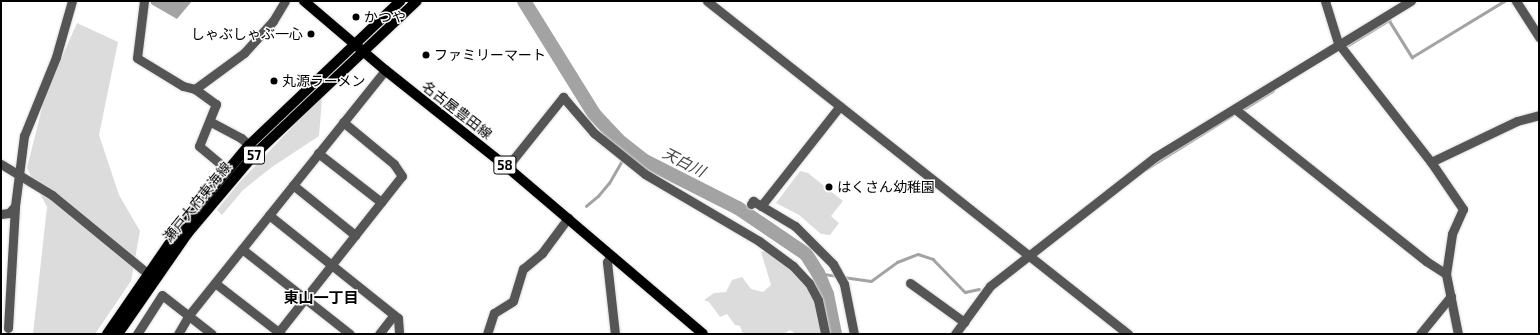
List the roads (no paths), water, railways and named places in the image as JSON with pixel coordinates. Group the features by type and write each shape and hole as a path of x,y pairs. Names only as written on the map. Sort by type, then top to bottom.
{"main road":[{"name":"名古屋豊田線","path":"304,1 358,48 507,167 568,218 610,257 703,334"},
{"name":"瀬戸大府東海線","path":"118,334 188,233 234,178 358,48 400,1"},
{"name":"瀬戸大府東海線","path":"107,334 147,273 182,225 249,145 358,48 417,1"}],"street":[{"path":"8,328 15,206 18,173 24,136 56,57 72,1"},
{"path":"144,1 137,58 184,86 195,89 216,104 211,122 199,146 228,170"},
{"path":"195,89 244,53 273,21 285,1"},
{"path":"707,1 1128,334"},
{"path":"1325,1 1338,44 1431,162 1463,209 1452,234 1446,274 1458,334"},
{"path":"955,334 990,286 1155,157 1338,44 1411,1"},
{"path":"1516,1 1539,38"},
{"path":"178,334 189,315 385,70"},
{"path":"507,167 563,97 594,133 644,174 759,241 793,266 809,284 818,300 825,334"},
{"path":"761,206 840,106"},
{"path":"1235,109 1426,261 1446,274"},
{"path":"1431,162 1517,121 1539,115"},
{"path":"211,122 241,138 249,145"},
{"path":"215,283 279,333 402,176 394,164 343,122"},
{"path":"318,153 381,202"},
{"path":"1,164 18,173 52,196 147,273"},
{"path":"293,185 355,235"},
{"path":"751,204 753,201 795,226 833,264 844,284 854,334"},
{"path":"1,214 9,213 15,206"},
{"path":"269,215 394,315 399,321 399,334"},
{"path":"487,334 494,313 513,301 523,269 542,253 568,218"},
{"path":"242,249 350,334"},
{"path":"610,257 607,262 615,334"},
{"path":"910,283 964,322"},
{"path":"137,334 161,296 189,315 212,334"},
{"path":"1420,334 1451,296"},
{"path":"379,334 394,315"}],"waterway":[{"name":"天白川","path":"524,1 594,114 618,140 645,161 738,208 806,254 818,273 827,294 835,334"},
{"path":"1345,47 1389,20 1412,57 1504,1"},
{"path":"1242,110 1272,91"},
{"path":"1146,169 1234,114"},
{"path":"586,206 598,196 609,183 629,149"},
{"path":"843,277 871,281 897,262 918,254 933,259 965,292 979,289"},
{"path":"818,273 836,276"}],"place":[{"name":"かつや","path":"356,17"},
{"name":"しゃぶしゃぶ一心","path":"311,34"},
{"name":"ファミリーマート","path":"426,55"},
{"name":"丸源ラーメン","path":"274,81"},
{"name":"はくさん幼稚園","path":"829,187"}],"district":[{"name":"東山一丁目","path":"321,298"}]}
